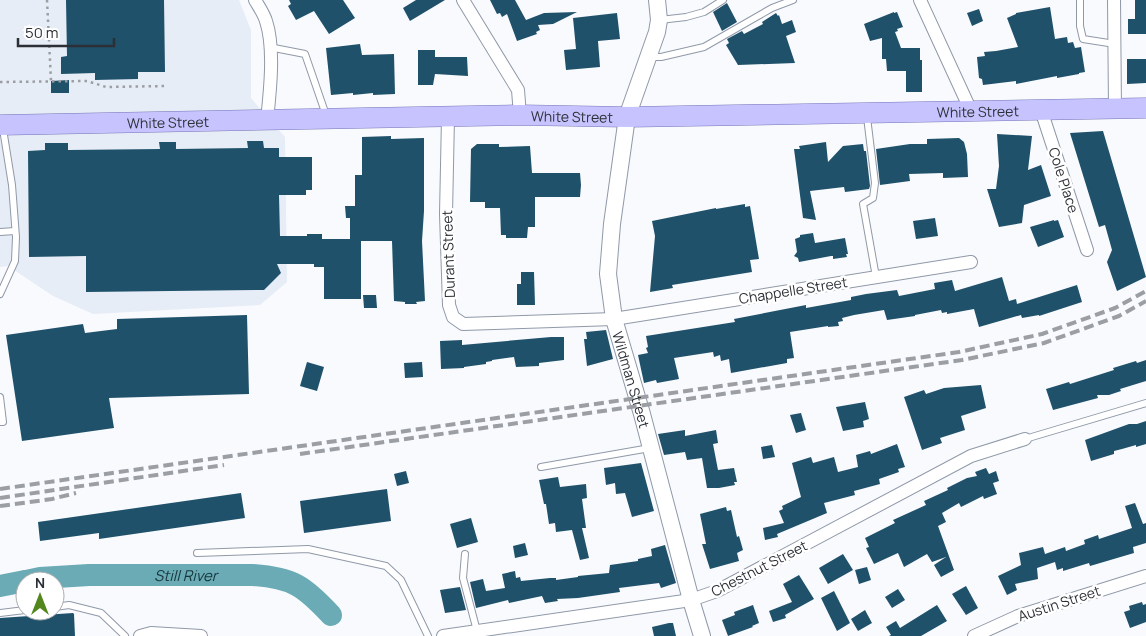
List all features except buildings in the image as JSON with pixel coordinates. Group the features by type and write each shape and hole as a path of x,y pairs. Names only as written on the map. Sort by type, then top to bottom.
{"main road":[{"name":"White Street","path":"1,125 520,115 628,117 1146,108"}],"street":[{"path":"255,0 266,20 270,47 270,88 267,120"},
{"path":"462,0 518,90 520,115"},
{"name":"Wildman Street","path":"658,0 659,20 657,32 628,117 612,224 608,274 614,319 702,636"},
{"path":"920,0 971,111"},
{"path":"1114,0 1116,109"},
{"name":"Cole Place","path":"1041,110 1087,250"},
{"name":"Durant Street","path":"448,117 446,214 449,305 454,317 463,324 614,319"},
{"name":"Chappelle Street","path":"614,319 971,262"},
{"name":"Chestnut Street","path":"443,636 691,600 717,591 971,456 1025,439"},
{"name":"Austin Street","path":"974,636 1018,616 1146,576"},
{"path":"146,635 201,636"}],"lane":[{"path":"659,20 686,17 704,12 722,0"},
{"path":"649,58 704,47 772,8 793,0"},
{"path":"1080,0 1080,26 1083,39 1115,44"},
{"path":"270,47 305,54 327,119"},
{"path":"866,113 874,182 873,198 863,204 876,277"},
{"path":"0,294 15,261 15,232 9,158 1,125"},
{"path":"0,232 15,232"},
{"path":"0,397 3,422 0,422"},
{"path":"1025,439 1146,403"},
{"path":"541,468 651,448"},
{"path":"197,553 308,549 386,566 402,580 428,636"},
{"path":"465,554 463,578 477,631"},
{"path":"65,606 101,613 125,636"},
{"path":"0,613 15,611"}],"path":[{"path":"47,0 51,81"},
{"path":"0,82 87,81 106,87 164,86"}],"shaded area":[{"path":"0,0 239,0 251,30 251,98 285,137 287,282 260,305 93,314 53,296 8,266 0,267"}],"waterway":[{"name":"Still River","path":"65,576 267,576 297,585 313,597 331,615"},
{"name":"Still River","path":"0,586 15,583"}],"railway":[{"path":"0,489 959,352 1042,334 1115,308 1146,291"},
{"path":"300,454 962,360 1044,343 1119,316 1146,301"},
{"path":"0,498 224,465"},
{"path":"0,506 52,499 76,493"}]}
